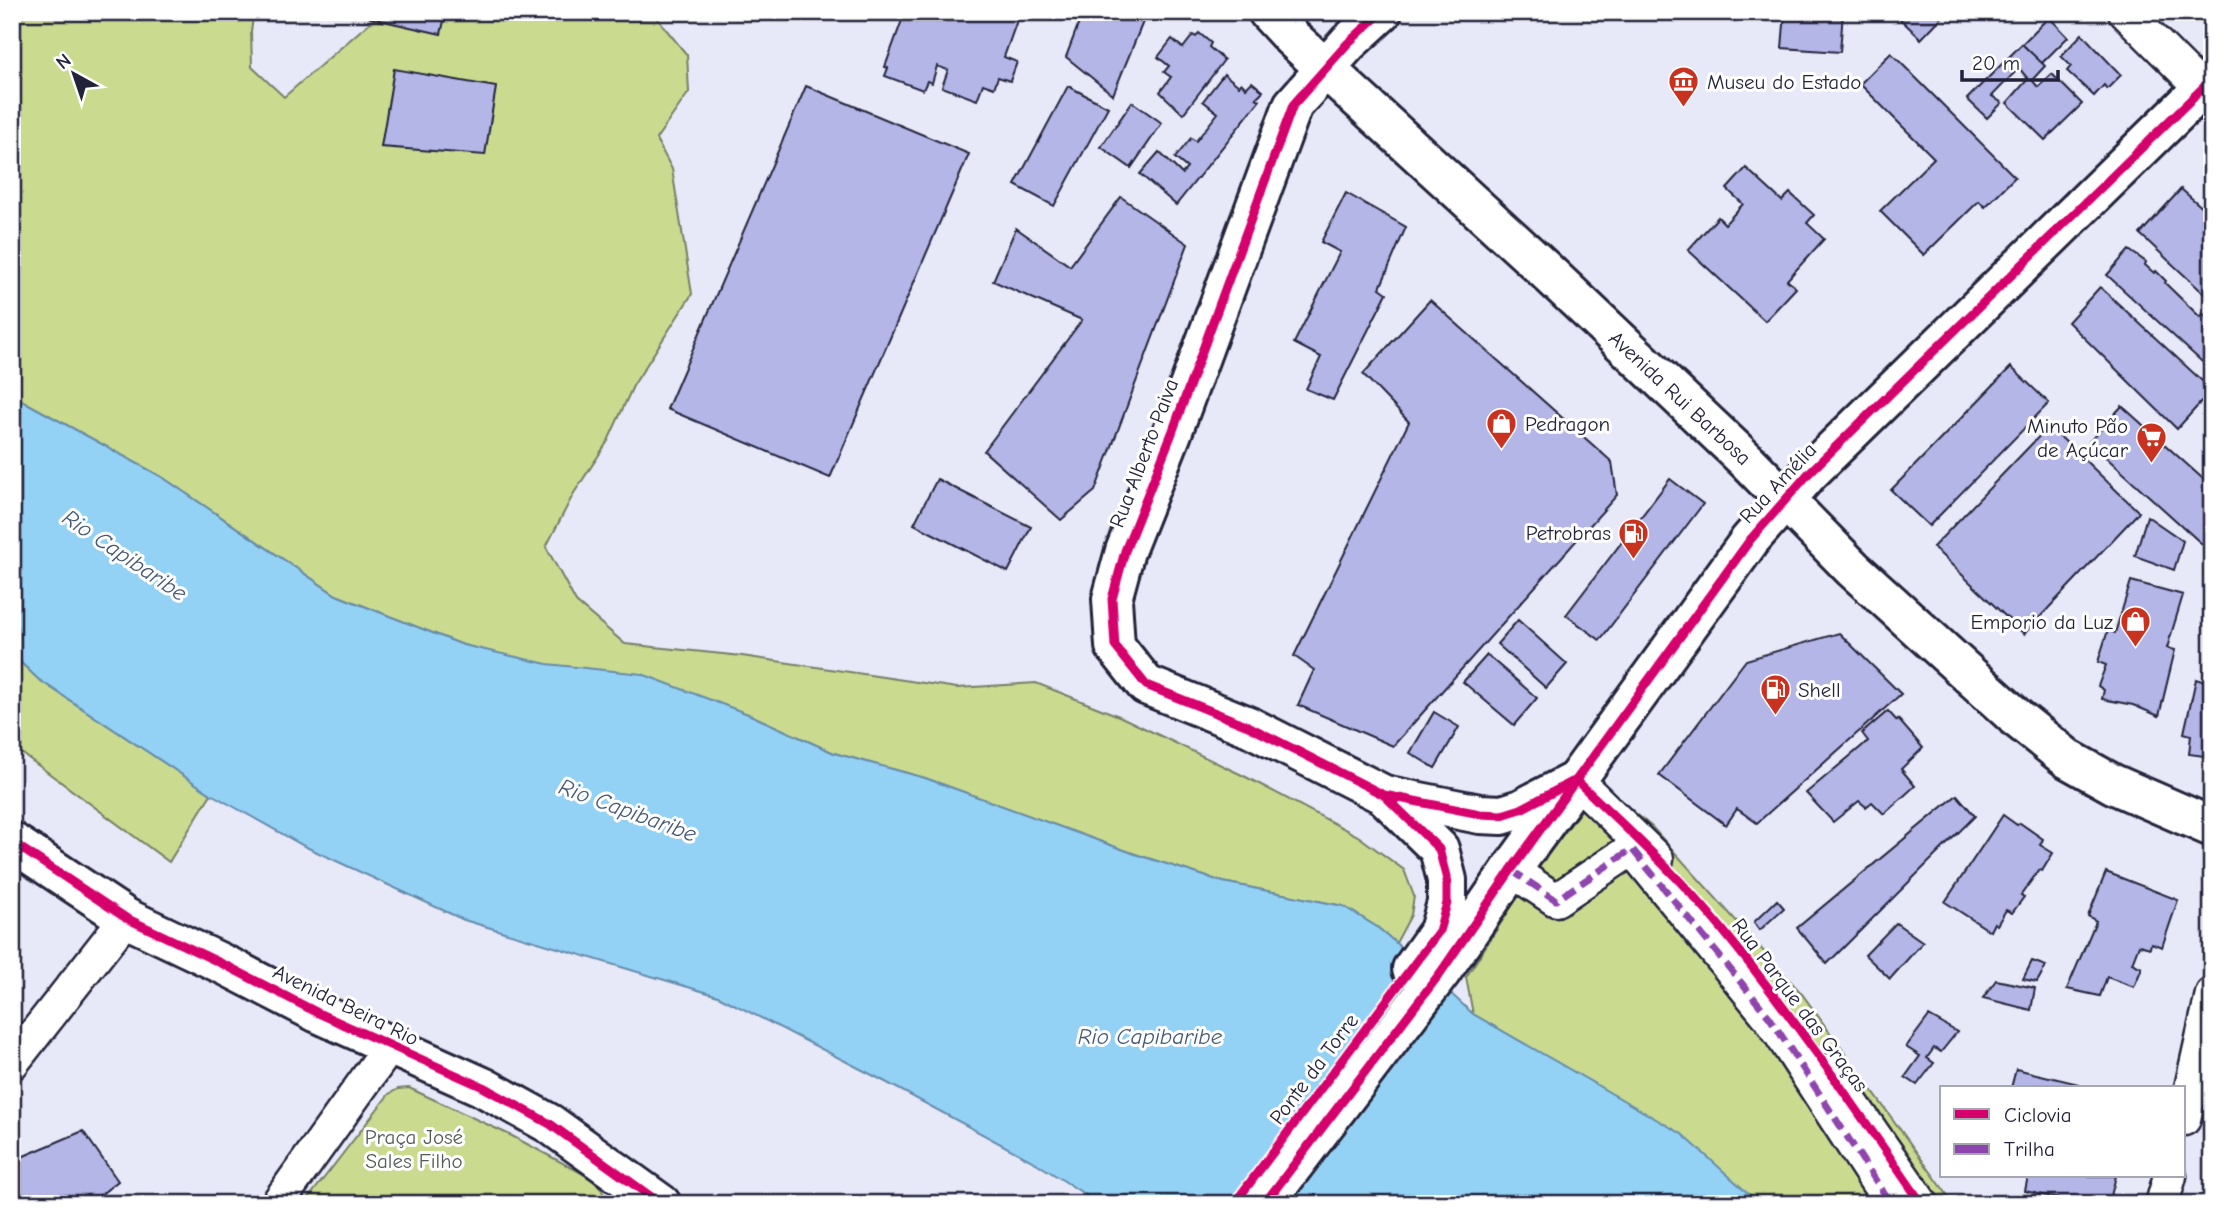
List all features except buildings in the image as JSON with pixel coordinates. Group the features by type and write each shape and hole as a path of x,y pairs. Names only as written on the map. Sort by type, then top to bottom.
{"main road":[{"name":"Avenida Rui Barbosa","path":"1268,12 1324,68 1544,269 1747,461 1853,569 2018,719 2068,759 2113,784 2212,827"},
{"name":"Rua Alberto Paiva","path":"1382,12 1324,68 1293,105 1172,433 1125,551 1112,599 1115,646 1146,685 1248,726 1384,794 1480,814 1502,815 1521,809 1576,780"},
{"name":"Rua Amélia","path":"1432,964 1511,870 1750,540 1785,499 2207,84"},
{"name":"Rua Alberto Paiva","path":"1384,794 1438,849 1447,880 1447,903 1432,964"},
{"name":"Avenida Beira Rio","path":"12,842 125,918 390,1046 483,1087 550,1124 643,1199"},
{"name":"Ponte da Torre","path":"1234,1204 1432,964"},
{"name":"Ponte da Torre","path":"1264,1204 1432,964"}],"street":[{"path":"2125,12 2207,84"},
{"name":"Rua Parque das Graças","path":"1576,780 1646,846 1720,926 1797,1025 1922,1204"},
{"path":"1511,870 1556,900 1632,849 1770,1018 1891,1204"},
{"path":"12,1063 125,918"},
{"path":"2186,1110 2212,994"},
{"path":"277,1204 390,1046"},
{"path":"2162,1204 2170,1178"}],"green space":[{"path":"12,12 254,12 251,31 252,67 284,97 382,12 652,12 687,55 689,92 656,139 672,169 692,294 633,386 608,441 574,493 546,547 576,602 625,644 742,656 957,688 1036,683 1119,716 1244,776 1358,836 1404,870 1414,896 1411,915 1396,943 1377,927 1343,906 1223,882 1135,854 925,778 834,753 748,714 463,645 336,595 162,477 12,395"},
{"path":"12,654 38,679 211,794 169,862 12,746"},
{"path":"1610,792 1652,827 1802,994 1954,1204 1760,1204 1570,1071 1473,1014 1466,977 1527,883 1592,796"},
{"name":"Praça José Sales Filho","path":"409,1088 512,1136 591,1178 602,1190 606,1204 304,1204 389,1094 398,1089"}],"water":[{"name":"Rio Capibaribe","path":"12,395 162,477 336,595 463,645 547,664 642,674 748,714 834,753 925,778 1135,854 1223,882 1343,906 1377,927 1473,1014 1682,1134 1760,1204 1100,1204 1036,1163 718,996 464,920 304,846 211,794 38,679 12,654"}],"marked path":[{"path":"1511,870 1556,900 1632,849 1770,1018 1891,1204"}],"cycle path":[{"path":"1382,12 1348,43 1293,105 1172,433 1125,551 1112,599 1115,646 1146,685 1248,726 1384,795 1480,814 1502,815 1521,809 1572,782"},
{"path":"1264,1204 1441,972 1511,870 1750,540 1809,473 2212,79"},
{"path":"1576,780 1669,871 1748,961 1922,1204"},
{"path":"1234,1204 1439,931 1447,903 1447,880 1439,849 1384,795"},
{"path":"12,842 126,918 318,1013 483,1087 550,1124 661,1204"}],"place":[{"name":"Museu do Estado","path":"1684,109"},
{"name":"Pedragon","path":"1502,451"},
{"name":"Minuto Pão de Açúcar","path":"2151,465"},
{"name":"Petrobras","path":"1634,560"},
{"name":"Emporio da Luz","path":"2136,649"},
{"name":"Shell","path":"1775,717"}]}
